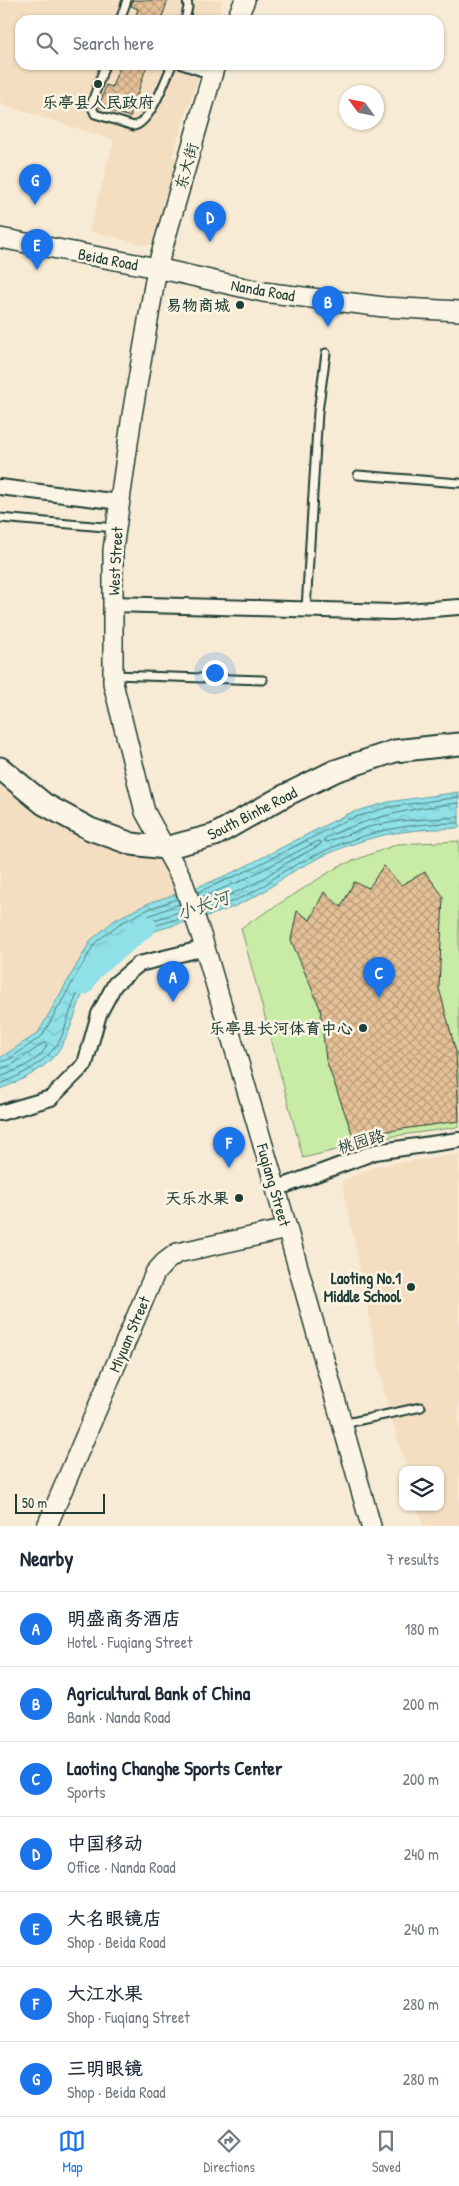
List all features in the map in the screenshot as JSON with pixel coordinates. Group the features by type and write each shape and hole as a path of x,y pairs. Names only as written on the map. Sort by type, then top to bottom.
{"main road":[{"name":"South Binhe Road","path":"0,768 44,804 90,829 132,844 165,848 215,835 284,796 335,771 395,751 459,744"}],"street":[{"path":"238,15 245,0"},
{"name":"东大街","path":"157,268 213,70"},
{"name":"Beida Road","path":"0,238 157,268"},
{"name":"Nanda Road","path":"157,268 263,292 384,307 459,311"},
{"name":"West Street","path":"157,268 113,550 113,683 145,812 165,848"},
{"path":"0,487 120,502"},
{"path":"113,604 392,612 459,607"},
{"name":"Fuqiang Street","path":"165,848 182,879 203,943 276,1189 371,1526"},
{"path":"0,1113 51,1098 85,1064 99,1014 115,984 139,964 203,943"},
{"name":"桃园路","path":"276,1189 375,1152 459,1140"},
{"name":"Miyuan Street","path":"47,1526 155,1273 177,1253 287,1229"}],"lane":[{"path":"122,15 128,0"},
{"path":"186,15 187,0"},
{"path":"103,70 91,105 94,114 134,126 140,125 152,110 170,70"},
{"path":"306,609 318,412 326,353"},
{"path":"358,475 459,483"},
{"path":"0,518 116,528"},
{"path":"113,675 263,680"},
{"path":"342,1424 421,1407"}],"shaded area":[{"name":"乐亭县人民政府","path":"0,0 223,0 218,15 15,15 15,70 200,70 172,157 181,159 159,237 149,246 89,231 114,140 0,104"},
{"path":"0,778 157,856 174,885 181,892 61,994 38,1033 0,1058"},
{"name":"Laoting No.1 Middle School","path":"459,1154 459,1526 423,1526 419,1511 444,1511 444,1466 406,1466 384,1392 342,1181 377,1166"}],"green space":[{"name":"乐亭县长河体育中心","path":"459,841 459,1127 394,1136 303,1158 241,928 339,866 398,844"}],"water":[{"path":"459,792 459,828 387,834 358,842 329,853 302,867 285,876 265,891 238,905 144,935 115,951 102,962 89,980 68,1033 58,1051 36,1072 0,1089 0,1058 38,1033 91,940 116,919 149,903 208,883 238,870 347,814 388,802"}],"building":[{"path":"132,0 168,0 163,15 136,15 138,9 131,6"},
{"name":"乐亭县人民政府","path":"118,70 145,70 130,117 99,107 106,85 112,87"},
{"path":"383,866 401,885 425,872 443,896 439,988 456,1052 459,1121 353,1136 326,1060 320,1008 291,940 297,911 310,920 324,892 341,907 354,882 369,888"}],"waterway":[{"name":"小长河","path":"83,985 92,970 146,926"}],"place":[{"name":"乐亭县人民政府","path":"98,84"},
{"name":"三明眼镜","path":"35,205"},
{"name":"中国移动","path":"210,242"},
{"name":"大名眼镜店","path":"37,270"},
{"name":"易物商城","path":"240,305"},
{"name":"Agricultural Bank of China","path":"328,327"},
{"name":"Laoting Changhe Sports Center","path":"379,998"},
{"name":"明盛商务酒店","path":"173,1002"},
{"name":"乐亭县长河体育中心","path":"363,1028"},
{"name":"大江水果","path":"229,1168"},
{"name":"天乐水果","path":"239,1198"},
{"name":"Laoting No.1 Middle School","path":"411,1287"}]}
